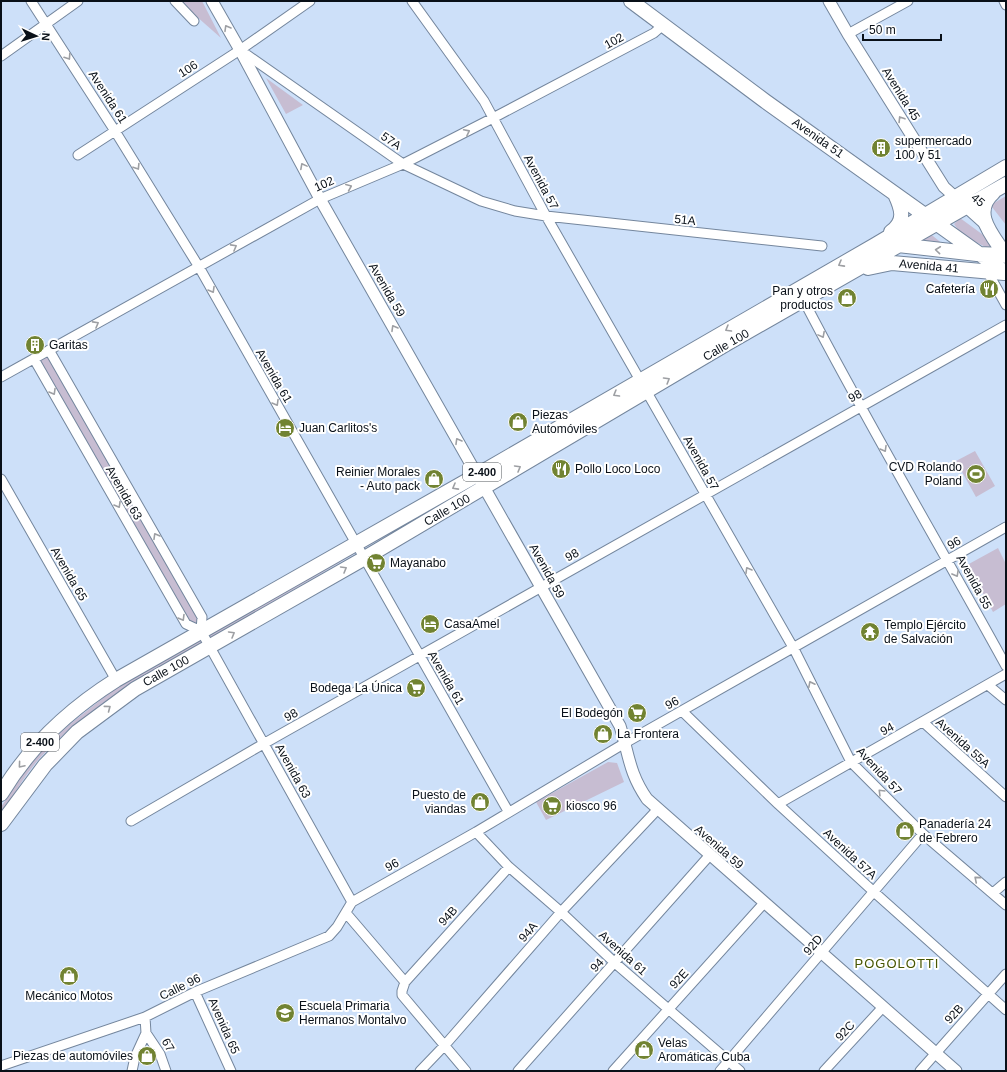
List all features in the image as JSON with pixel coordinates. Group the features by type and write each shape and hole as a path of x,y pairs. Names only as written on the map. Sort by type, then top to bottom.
{"main road":[{"name":"Avenida 51","path":"631,1 937,223 977,254 1006,273"},
{"name":"Calle 100","path":"1,824 45,765 77,732 135,689 648,392 726,344 804,301 937,223 960,202 1006,167"},
{"path":"1001,187 986,201 983,215 987,226 1006,252"},
{"name":"Calle 100","path":"1,794 13,775 42,739 88,698 116,680 477,475 925,215 1001,187"},
{"path":"875,245 896,228 901,221 902,211 895,194"},
{"name":"Avenida 41","path":"875,245 899,245 977,254 1006,252"},
{"name":"Avenida 41","path":"852,272 892,263 1006,273"}],"street":[{"name":"Avenida 61","path":"31,1 115,131 199,267 419,657 508,811"},
{"path":"1,56 47,25 78,1"},
{"path":"175,1 194,21"},
{"name":"Avenida 59","path":"212,1 320,199 620,726 629,764 637,784 646,799 709,856 956,1071"},
{"name":"106","path":"78,155 240,50 310,1"},
{"name":"Avenida 57","path":"412,1 484,101 546,216 794,649 851,762 923,834 994,893 1006,905"},
{"name":"Avenida 45","path":"829,1 848,34 944,186 960,202"},
{"path":"848,34 908,1"},
{"path":"1004,1 1006,5"},
{"name":"102","path":"1,377 320,199 403,164 654,33 663,25"},
{"name":"57A","path":"240,50 403,164 480,201 515,212 546,216"},
{"name":"45","path":"960,202 987,226"},
{"name":"51A","path":"546,216 822,246"},
{"path":"977,254 1006,305"},
{"name":"Avenida 55","path":"804,301 860,408 948,560 1006,666"},
{"name":"98","path":"131,821 265,743 1006,325"},
{"name":"Avenida 63","path":"49,350 202,617 201,631"},
{"name":"Avenida 63","path":"34,358 186,624 201,631 211,646 352,902"},
{"name":"Avenida 65","path":"1,479 116,680"},
{"name":"96","path":"352,902 476,832 508,811 625,743 794,649 1006,527"},
{"name":"94","path":"778,804 1006,674"},
{"path":"988,685 1006,700"},
{"name":"Avenida 57A","path":"682,711 778,804 1006,1010"},
{"name":"Avenida 55A","path":"923,722 1006,797"},
{"name":"94A","path":"420,1071 445,1045 561,912 657,810"},
{"name":"Avenida 61","path":"476,832 509,867 561,912 615,963 740,1071"},
{"name":"92D","path":"720,1071 923,834"},
{"name":"94","path":"518,1071 709,856"},
{"name":"94B","path":"405,982 509,867"},
{"path":"994,893 1006,882"},
{"name":"Calle 96","path":"1,1066 145,1017 195,992 329,936 352,902"},
{"name":"92E","path":"613,1071 764,903"},
{"path":"346,913 405,982 402,995 466,1071"},
{"name":"92B","path":"920,1071 1006,974"},
{"name":"Avenida 65","path":"195,992 231,1071"},
{"name":"92C","path":"824,1071 883,1006"},
{"path":"132,1071 135,1057 146,1033 145,1017"},
{"name":"67","path":"146,1033 160,1054 166,1071"}],"shaded area":[{"path":"179,1 202,1 221,38"},
{"path":"266,78 303,105 286,114"},
{"path":"1006,196 1006,225 992,207 994,203"},
{"path":"960,218 986,237 992,248 989,249 961,234 954,224"},
{"path":"928,232 944,245 912,241"},
{"path":"47,354 199,618 198,626 188,622 38,360"},
{"name":"CVD Rolando Poland","path":"975,451 995,486 976,497 956,461"},
{"path":"475,483 476,485 363,549 361,546"},
{"path":"998,548 1006,564 1006,604 993,612 967,565"},
{"path":"354,551 356,553 211,638 208,635"},
{"path":"202,639 203,642 116,694 76,724 34,765 1,814 1,807 36,755 70,724 121,684"},
{"path":"608,762 617,763 624,782 546,820 536,802"}],"place":[{"name":"supermercado 100 y 51","path":"881,148"},
{"name":"Cafetería","path":"989,289"},
{"name":"Pan y otros productos","path":"847,298"},
{"name":"Garitas","path":"35,345"},
{"name":"Piezas Automóviles","path":"518,422"},
{"name":"Juan Carlitos's","path":"285,428"},
{"name":"Pollo Loco Loco","path":"561,469"},
{"name":"CVD Rolando Poland","path":"976,474"},
{"name":"Reinier Morales - Auto pack","path":"434,479"},
{"name":"Mayanabo","path":"376,563"},
{"name":"CasaAmel","path":"430,624"},
{"name":"Templo Ejército de Salvación","path":"870,632"},
{"name":"Bodega La Única","path":"416,688"},
{"name":"El Bodegón","path":"637,713"},
{"name":"La Frontera","path":"603,734"},
{"name":"Puesto de viandas","path":"480,802"},
{"name":"kiosco 96","path":"552,806"},
{"name":"Panadería 24 de Febrero","path":"905,831"},
{"name":"Mecánico Motos","path":"69,976"},
{"name":"Escuela Primaria Hermanos Montalvo","path":"285,1013"},
{"name":"Velas Aromáticas Cuba","path":"644,1050"},
{"name":"Piezas de automóviles","path":"147,1056"}],"district":[{"name":"POGOLOTTI","path":"897,963"}]}
